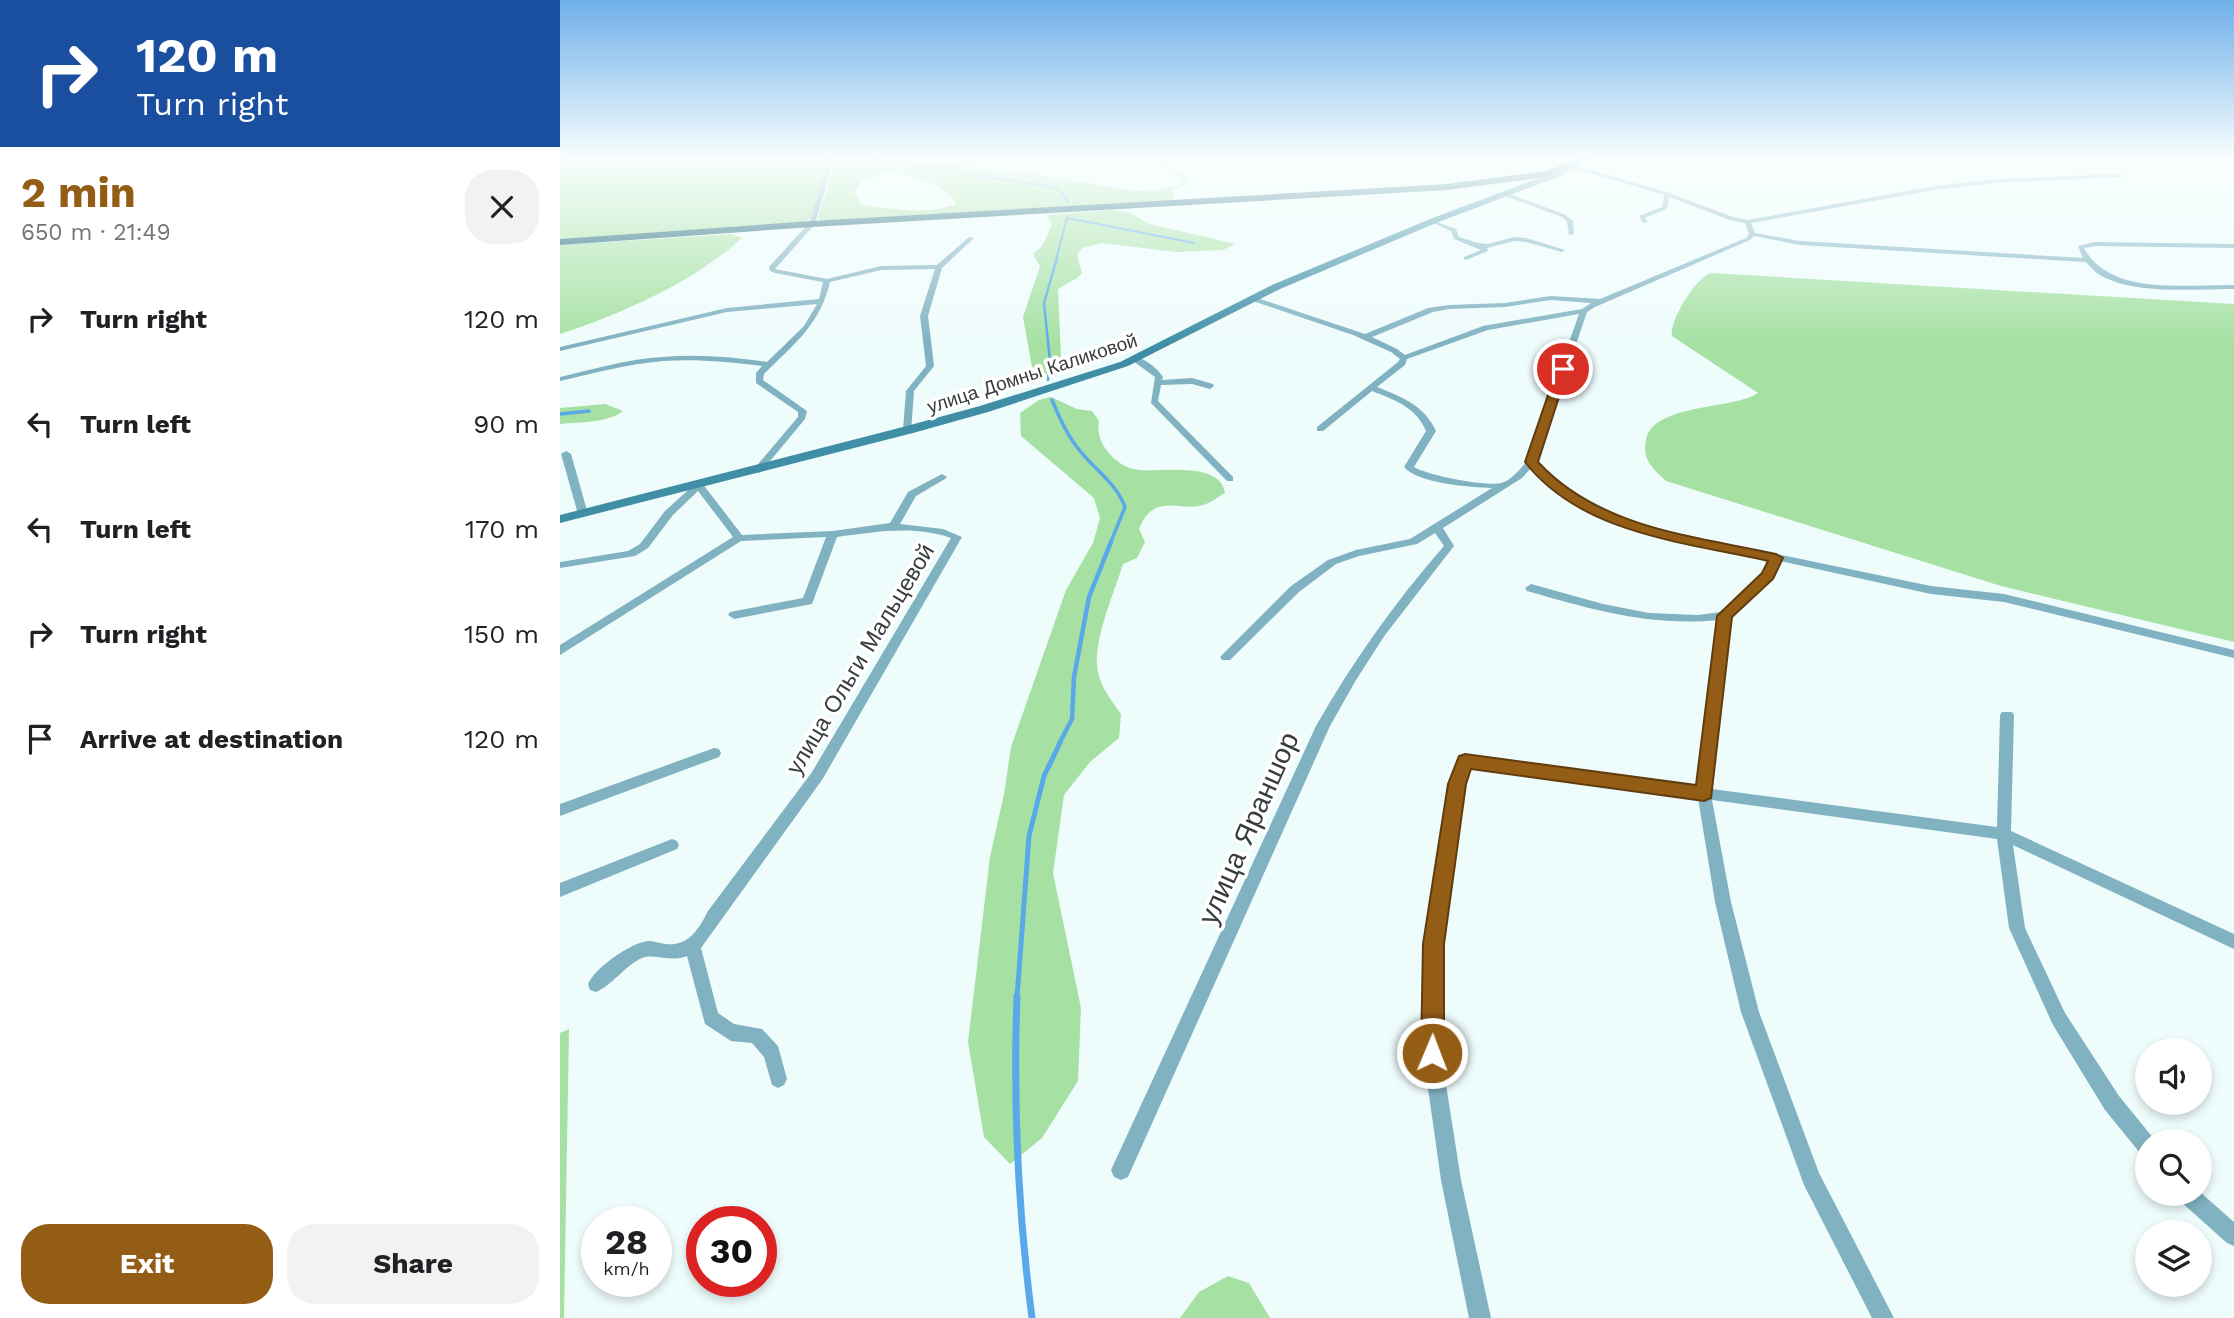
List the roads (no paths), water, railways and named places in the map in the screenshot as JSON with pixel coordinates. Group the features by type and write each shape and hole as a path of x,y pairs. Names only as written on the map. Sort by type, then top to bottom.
{"highway":[{"path":"560,242 872,221"}],"main road":[{"name":"улица Домны Каликовой","path":"560,519 758,470 984,409 1136,359 1251,299 1433,221"}],"street":[{"path":"813,221 772,270 827,281 881,268 939,268"},
{"path":"1433,221 1454,230 1456,238 1486,250 1466,258"},
{"path":"1569,221 1572,234"},
{"path":"1740,221 1756,221"},
{"path":"1748,222 1752,234"},
{"path":"1320,429 1402,363 1404,358 1486,328 1584,311 1752,234 1800,243 2086,260"},
{"path":"908,430 910,391 930,366 924,316 939,268 971,238"},
{"path":"1477,245 1488,246 1514,239 1562,250"},
{"path":"2234,246 2080,247 2086,260 2110,278 2131,283 2234,287"},
{"path":"758,470 802,417 803,411 759,381 760,373 766,364 807,327 822,301 827,281"},
{"path":"1365,337 1432,310 1450,307 1551,298 1601,301"},
{"path":"1251,299 1365,337 1404,358"},
{"path":"560,349 727,310 822,301"},
{"path":"1226,657 1295,589 1332,562 1356,553 1405,545 1438,529 1499,486 1519,476 1531,462 1584,311"},
{"path":"560,379 629,363 661,359 687,358 766,364"},
{"path":"1136,359 1155,372 1159,383 1154,401 1158,408 1182,428 1230,479"},
{"path":"1159,383 1192,381 1210,386"},
{"path":"1371,388 1412,405 1425,415 1431,431 1412,458 1409,467 1413,471 1451,482 1499,486"},
{"path":"566,454 583,513"},
{"path":"1531,462 1548,481 1584,505 1630,526 1931,590 2004,598 2234,654"},
{"path":"894,526 912,494 942,477"},
{"path":"560,565 631,554 644,546 669,513 699,485 739,538"},
{"name":"улица Ольги Мальцевой","path":"560,651 739,538 833,534 894,526 943,532 957,537 817,775 693,947"},
{"name":"улица Яраншор","path":"1121,1170 1323,726 1352,671 1396,609 1449,546 1438,529"},
{"path":"734,615 808,601 833,534"},
{"path":"1531,589 1619,613 1692,621 1724,616 1768,575 1776,558"},
{"path":"1724,616 1704,793 1723,902 1750,1012 1811,1178 1884,1318"},
{"path":"2007,715 2004,834 2017,928 2059,1019 2112,1103 2135,1131"},
{"path":"560,810 714,753"},
{"path":"1480,1318 1451,1180 1432,1053 1433,944 1457,784 1465,761 2004,834 2234,942"},
{"path":"560,890 672,845"},
{"path":"596,984 622,960 648,948 677,952 693,947 710,1018 731,1032 756,1035 772,1052 778,1079"},
{"path":"2200,1206 2234,1236"}],"waterway":[{"path":"1056,260 1066,221"},
{"path":"1080,221 1194,243"},
{"path":"1048,380 1050,361 1044,303 1057,258"},
{"path":"1052,400 1072,440 1111,484 1125,507 1110,544"},
{"path":"560,414 589,411"},
{"path":"1059,744 1072,719 1074,677 1089,597 1111,542"},
{"path":"1017,998 1029,836 1044,776 1060,743"},
{"path":"1017,996 1018,1157 1032,1318"}]}
